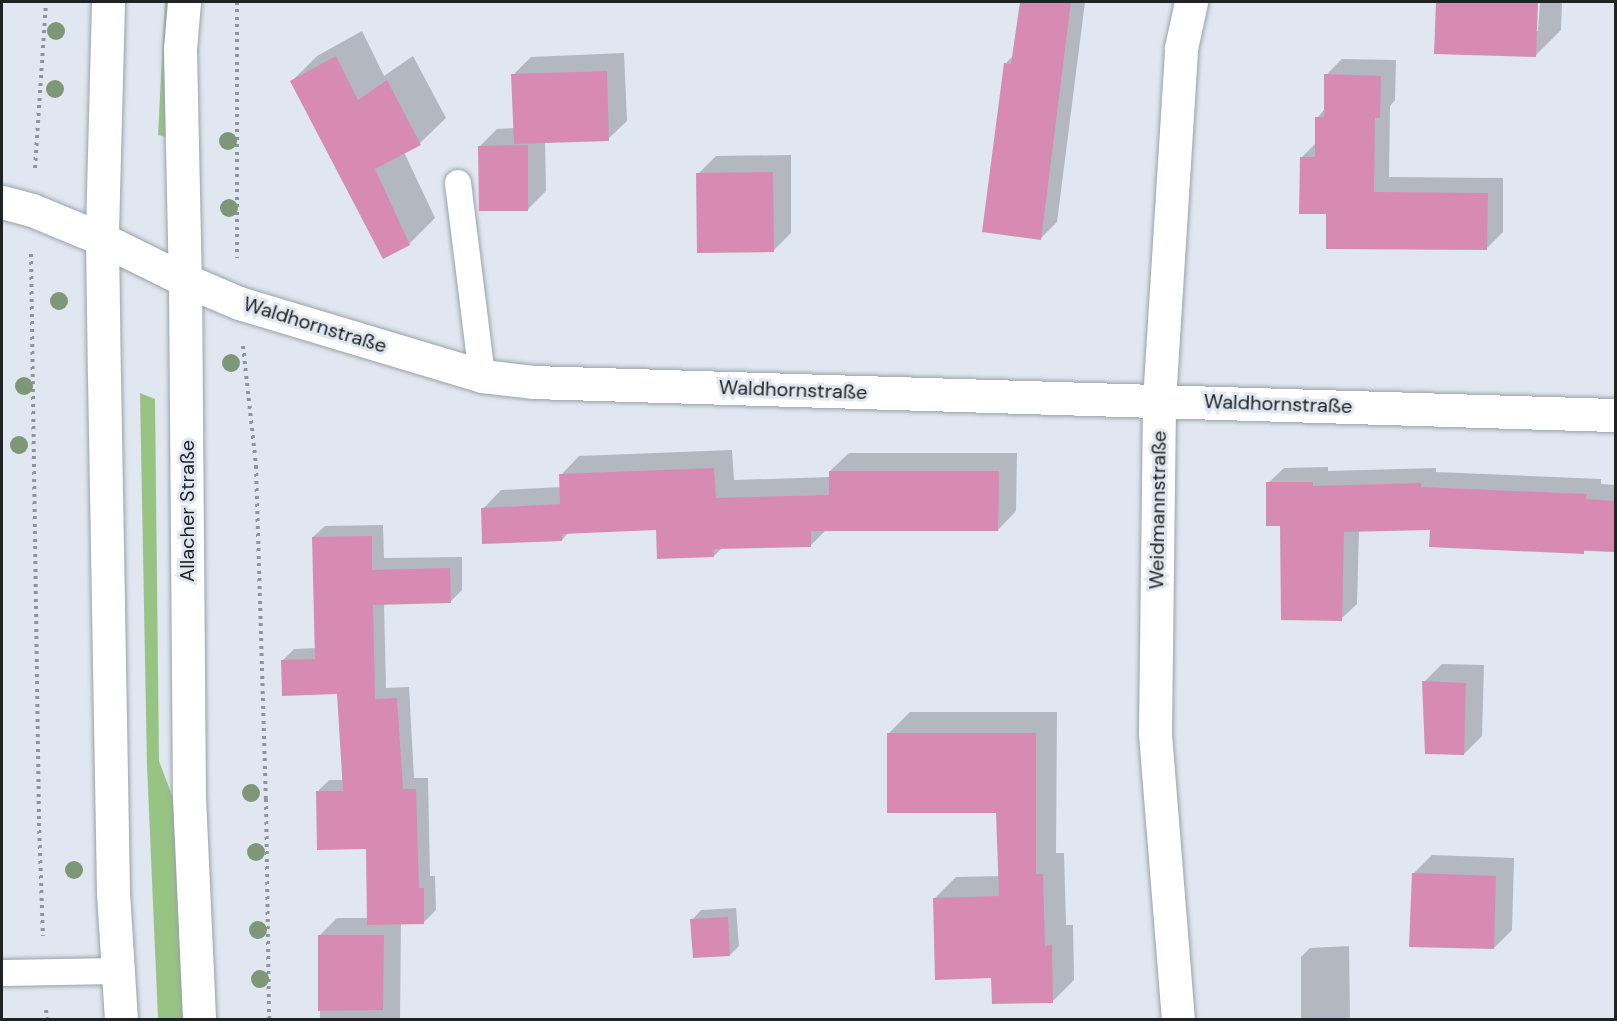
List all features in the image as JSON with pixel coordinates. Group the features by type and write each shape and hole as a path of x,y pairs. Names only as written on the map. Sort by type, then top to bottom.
{"street":[{"path":"108,2 102,239 113,882 121,1020"},
{"name":"Allacher Straße","path":"184,2 180,49 185,280 189,797 199,1020"},
{"name":"Weidmannstraße","path":"1178,1020 1155,732 1159,401 1181,48 1191,2"},
{"name":"Waldhornstraße","path":"17,206 102,239 185,280 239,303 482,376 533,382 1616,414"}],"lane":[{"path":"458,183 482,376"},
{"path":"2,973 118,971"}],"path":[{"path":"46,2 17,206 47,1020"},
{"path":"237,2 239,303 256,466 266,799 269,1020"}],"green space":[{"path":"165,2 176,2 171,138 158,135"},
{"path":"140,393 155,399 159,761 182,822 184,1019 158,1019 147,765"}],"building":[{"path":"1020,2 1071,2 1041,240 982,232 1004,63 1011,64"},
{"path":"1436,2 1538,2 1536,57 1434,54"},
{"path":"336,56 358,100 387,80 421,145 375,169 410,245 383,259 290,81"},
{"path":"607,71 609,141 514,144 511,74"},
{"path":"1324,74 1381,76 1380,118 1375,118 1374,192 1488,193 1487,250 1326,249 1326,214 1299,214 1300,157 1315,157 1315,117 1324,117"},
{"path":"528,145 528,211 479,211 478,146"},
{"path":"773,172 774,252 697,253 696,173"},
{"path":"714,468 716,498 829,495 829,471 999,471 998,531 811,531 811,547 714,549 714,557 657,559 656,530 562,534 562,541 482,544 481,508 560,504 559,474"},
{"path":"1266,482 1313,482 1313,486 1421,483 1421,487 1587,494 1586,499 1616,501 1616,552 1584,550 1584,554 1429,547 1430,530 1344,532 1342,621 1281,620 1280,526 1266,526"},
{"path":"372,536 372,570 450,568 451,603 373,605 375,699 397,698 403,789 416,789 419,888 424,888 424,924 367,925 366,849 317,850 316,791 343,791 337,694 282,696 281,660 315,659 312,537"},
{"path":"1422,681 1466,683 1464,755 1425,754"},
{"path":"887,733 1036,733 1036,874 1043,874 1045,946 1052,945 1053,1003 992,1004 991,978 935,980 933,898 999,896 996,813 887,813"},
{"path":"1412,873 1496,876 1494,949 1409,947"},
{"path":"728,917 730,956 693,958 690,919"},
{"path":"318,935 384,935 383,1010 318,1011"}]}
